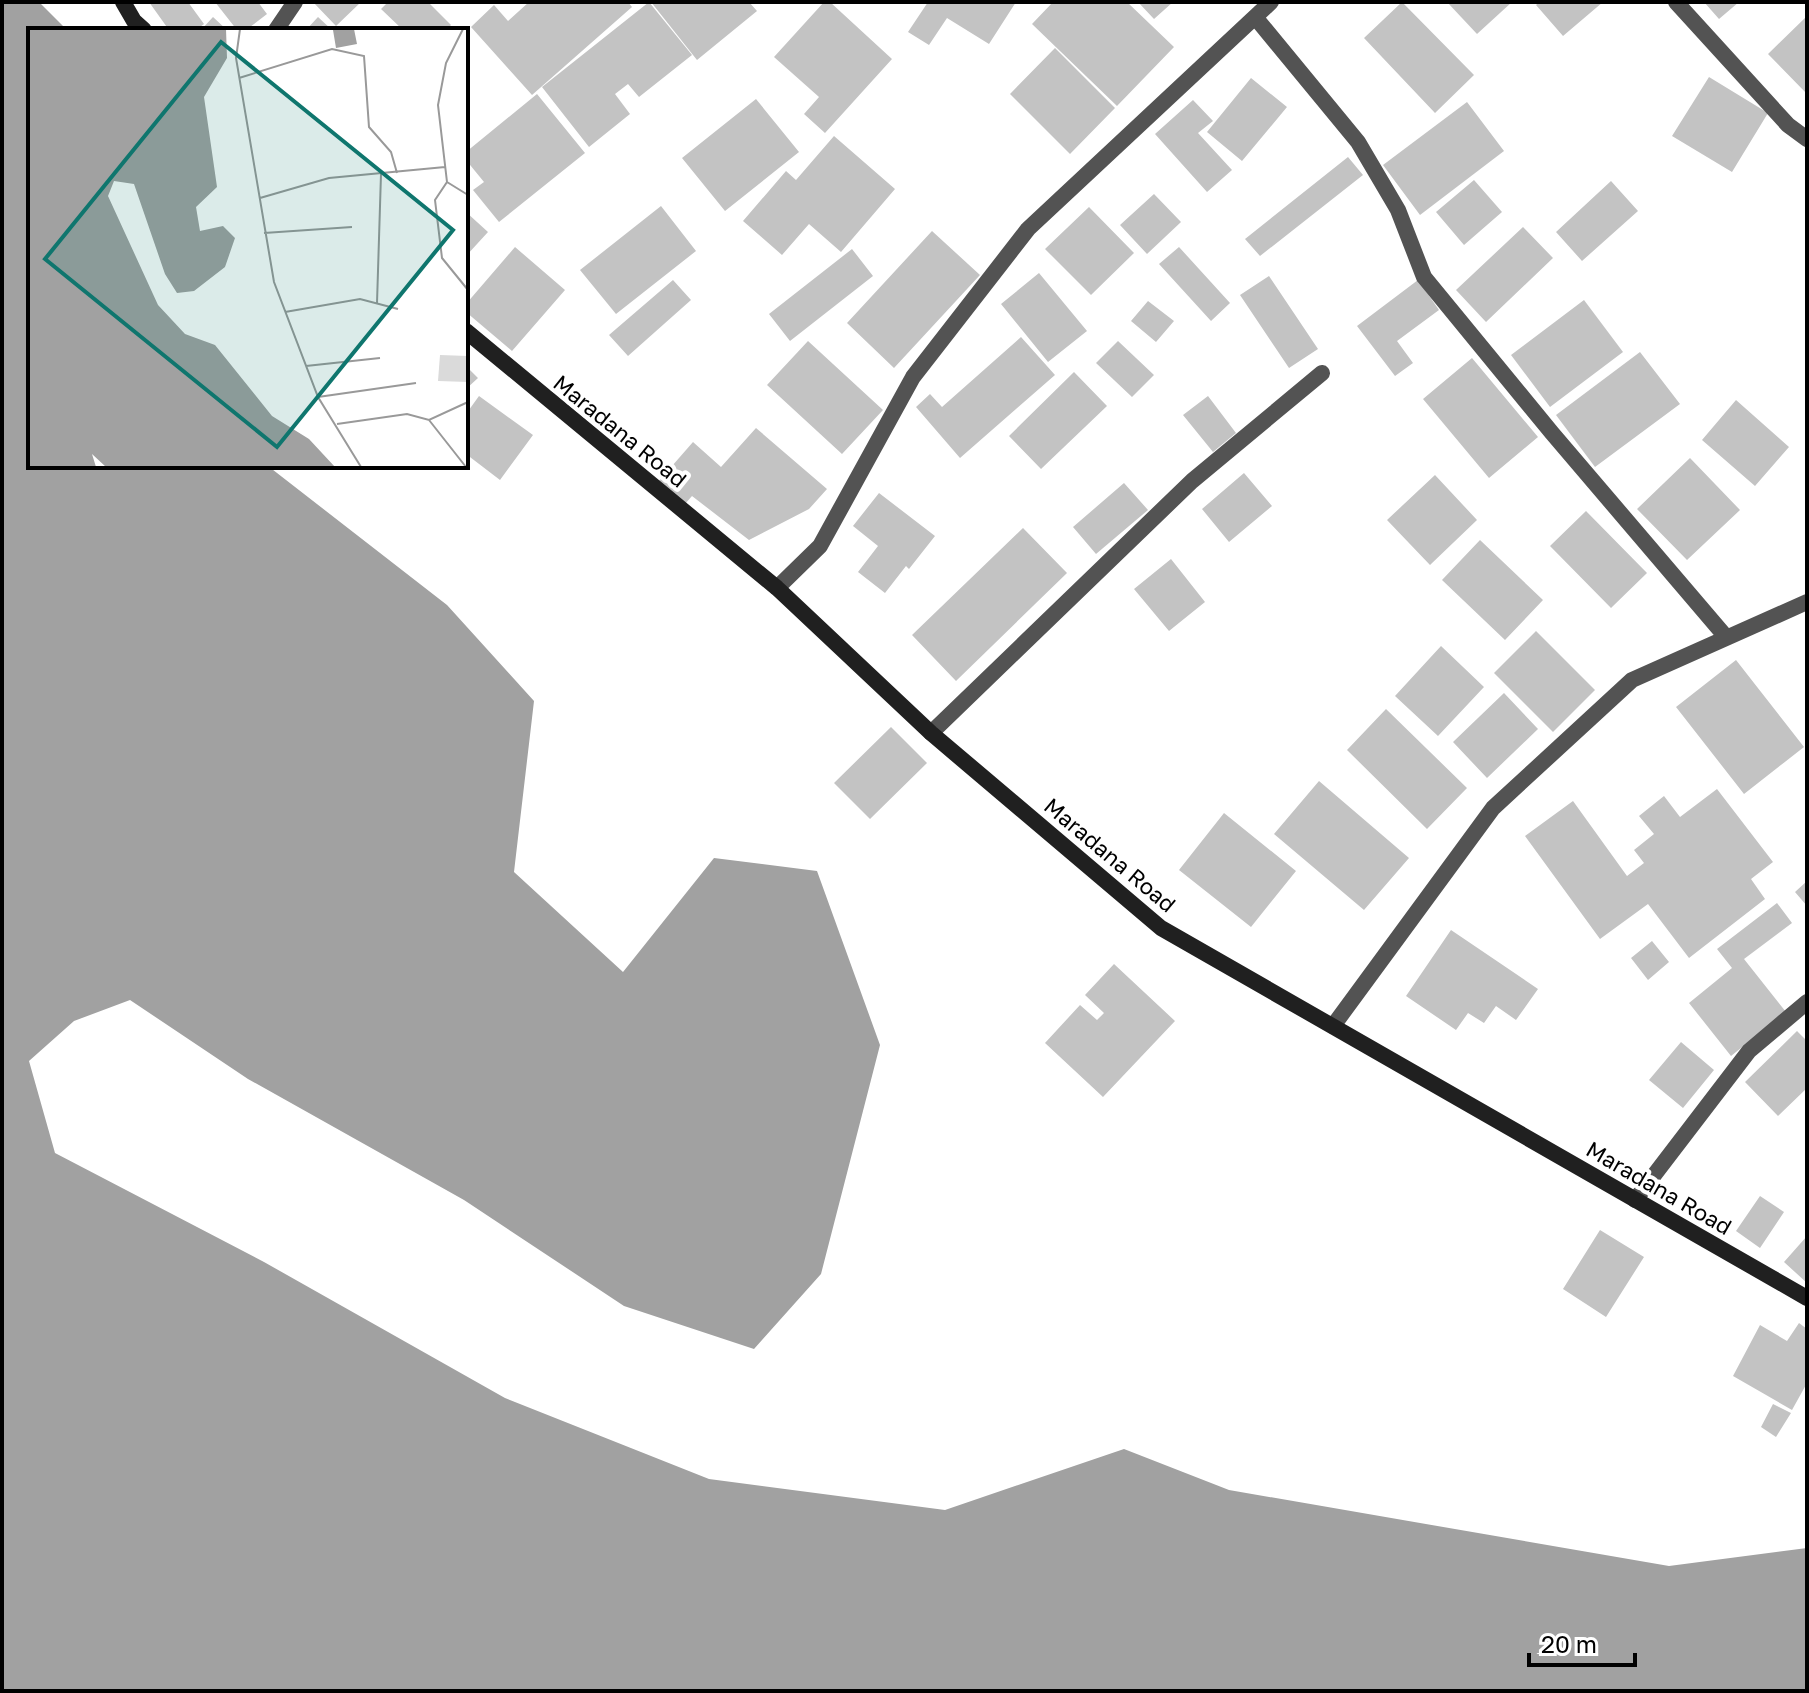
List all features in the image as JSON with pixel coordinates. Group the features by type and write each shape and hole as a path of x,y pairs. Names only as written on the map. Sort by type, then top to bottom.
{"street":[{"path":"123,2 142,28"},
{"path":"277,28 295,2"},
{"path":"777,588 820,546 913,377 1028,229 1271,2"},
{"path":"1676,2 1788,125 1807,139"},
{"path":"1255,17 1358,142 1398,210 1424,277 1726,637"},
{"name":"Maradana Road","path":"468,333 777,588 931,733 1161,928 1807,1298"},
{"path":"931,733 1192,481 1322,373"},
{"path":"1333,1026 1493,808 1632,680 1807,602"},
{"path":"1635,1200 1749,1051 1807,1002"}],"shaded area":[{"path":"2,2 39,2 65,28 28,28 28,468 271,468 447,605 534,701 514,872 623,972 714,858 817,871 880,1045 821,1274 754,1349 624,1306 464,1200 248,1079 130,1000 74,1021 29,1061 55,1153 264,1262 505,1398 709,1479 945,1510 1124,1449 1229,1490 1669,1566 1807,1548 1807,1691 2,1691"}],"building":[{"path":"149,2 188,2 204,24 199,28 168,28"},
{"path":"215,2 258,2 267,14 249,28 235,28"},
{"path":"313,2 361,2 336,26"},
{"path":"388,2 428,2 451,25 448,28 401,28 381,9"},
{"path":"529,2 628,2 632,7 532,95 471,27 494,5 508,21"},
{"path":"649,2 692,55 639,97 628,84 615,94 630,114 589,147 542,87"},
{"path":"651,2 749,2 757,11 697,60"},
{"path":"824,2 830,2 892,59 825,133 804,114 819,97 774,57"},
{"path":"928,2 1016,2 989,44 947,18 929,45 908,32"},
{"path":"1053,2 1127,2 1174,47 1117,106 1032,24"},
{"path":"1138,2 1173,2 1154,19"},
{"path":"1402,2 1474,75 1435,113 1364,38"},
{"path":"1447,2 1512,2 1477,34"},
{"path":"1539,2 1603,2 1563,36 1536,5"},
{"path":"1704,2 1739,2 1719,19"},
{"path":"1807,16 1807,94 1768,54"},
{"path":"213,17 225,28 203,28"},
{"path":"318,17 330,28 308,28"},
{"path":"1055,48 1115,108 1070,154 1010,94"},
{"path":"1709,77 1768,113 1732,172 1672,136"},
{"path":"1251,78 1287,107 1242,161 1207,132"},
{"path":"537,94 585,153 499,222 473,190 484,182 468,162 468,150"},
{"path":"756,99 799,152 725,211 682,158"},
{"path":"1193,100 1213,121 1198,133 1232,170 1207,192 1155,134"},
{"path":"1467,102 1504,151 1420,215 1383,165"},
{"path":"834,136 895,189 841,252 809,224 782,255 743,221 786,171 796,180"},
{"path":"1348,157 1363,175 1260,256 1245,239"},
{"path":"1474,180 1502,212 1464,245 1436,212"},
{"path":"1611,181 1638,211 1582,261 1556,232"},
{"path":"1154,194 1181,222 1147,254 1120,225"},
{"path":"661,206 696,251 616,314 580,270"},
{"path":"1089,207 1134,253 1091,295 1045,249"},
{"path":"468,214 488,232 468,254"},
{"path":"1523,227 1553,258 1486,322 1456,290"},
{"path":"932,231 980,275 894,368 847,323"},
{"path":"515,247 565,290 512,351 468,314 468,302"},
{"path":"1179,247 1230,303 1211,321 1159,264"},
{"path":"852,249 873,276 790,341 769,314"},
{"path":"1039,273 1087,331 1048,362 1001,304"},
{"path":"1269,276 1318,349 1289,368 1240,295"},
{"path":"673,280 691,300 628,356 609,335"},
{"path":"1418,280 1439,310 1397,341 1413,363 1395,376 1357,326"},
{"path":"1584,300 1623,352 1550,407 1511,355"},
{"path":"1148,301 1174,321 1156,342 1131,321"},
{"path":"1021,337 1055,375 960,458 916,407 930,394 942,407"},
{"path":"808,341 883,410 842,454 767,385"},
{"path":"1118,341 1154,375 1132,397 1096,363"},
{"path":"1640,352 1680,404 1595,467 1556,415"},
{"path":"1472,358 1538,437 1489,478 1423,399"},
{"path":"468,368 478,378 468,387"},
{"path":"1074,372 1107,406 1041,469 1009,436"},
{"path":"479,396 533,435 500,480 468,456 468,411"},
{"path":"1208,396 1236,433 1213,452 1183,415"},
{"path":"1736,400 1789,447 1755,486 1702,440"},
{"path":"756,428 827,489 809,509 749,540 692,496 685,504 658,482 693,442 721,467"},
{"path":"1690,458 1740,510 1687,560 1637,509"},
{"path":"1244,473 1272,506 1229,542 1202,509"},
{"path":"1435,475 1477,520 1430,565 1387,520"},
{"path":"1124,483 1148,510 1096,554 1073,527"},
{"path":"879,493 935,536 885,593 858,572 878,546 853,526"},
{"path":"1586,511 1647,573 1611,608 1550,546"},
{"path":"1023,528 1067,573 956,681 912,635"},
{"path":"1480,540 1543,600 1505,640 1442,580"},
{"path":"1171,559 1205,602 1169,631 1134,589"},
{"path":"1536,631 1595,690 1553,732 1494,673"},
{"path":"1441,646 1484,687 1438,736 1395,696"},
{"path":"1736,660 1804,747 1744,794 1676,707"},
{"path":"1504,693 1538,729 1487,778 1453,742"},
{"path":"1386,709 1467,788 1427,829 1347,750"},
{"path":"891,727 927,763 870,819 834,783"},
{"path":"1319,781 1409,858 1364,910 1274,834"},
{"path":"1717,789 1773,862 1751,879 1765,899 1689,958 1648,904 1600,939 1525,836 1573,801 1627,876 1644,863 1634,850 1654,834 1639,816 1664,796 1680,817"},
{"path":"1224,813 1296,871 1251,927 1179,870"},
{"path":"1807,881 1807,906 1795,892"},
{"path":"1777,903 1792,923 1744,959 1786,1012 1731,1056 1689,1003 1732,968 1717,949"},
{"path":"1451,930 1538,989 1516,1020 1496,1006 1484,1023 1468,1013 1456,1030 1406,996"},
{"path":"1652,941 1669,962 1648,980 1631,958"},
{"path":"1114,964 1175,1021 1103,1097 1045,1043 1080,1005 1097,1020 1104,1013 1085,995"},
{"path":"1797,1031 1807,1041 1807,1088 1778,1116 1745,1082"},
{"path":"1681,1042 1714,1070 1683,1108 1649,1080"},
{"path":"1760,1196 1784,1212 1760,1248 1736,1231"},
{"path":"1600,1230 1644,1257 1606,1317 1563,1289"},
{"path":"1807,1236 1807,1283 1784,1262"},
{"path":"1799,1323 1807,1329 1807,1383 1792,1410 1733,1376 1760,1325 1787,1341"},
{"path":"1773,1404 1791,1413 1776,1437 1761,1427"}]}
